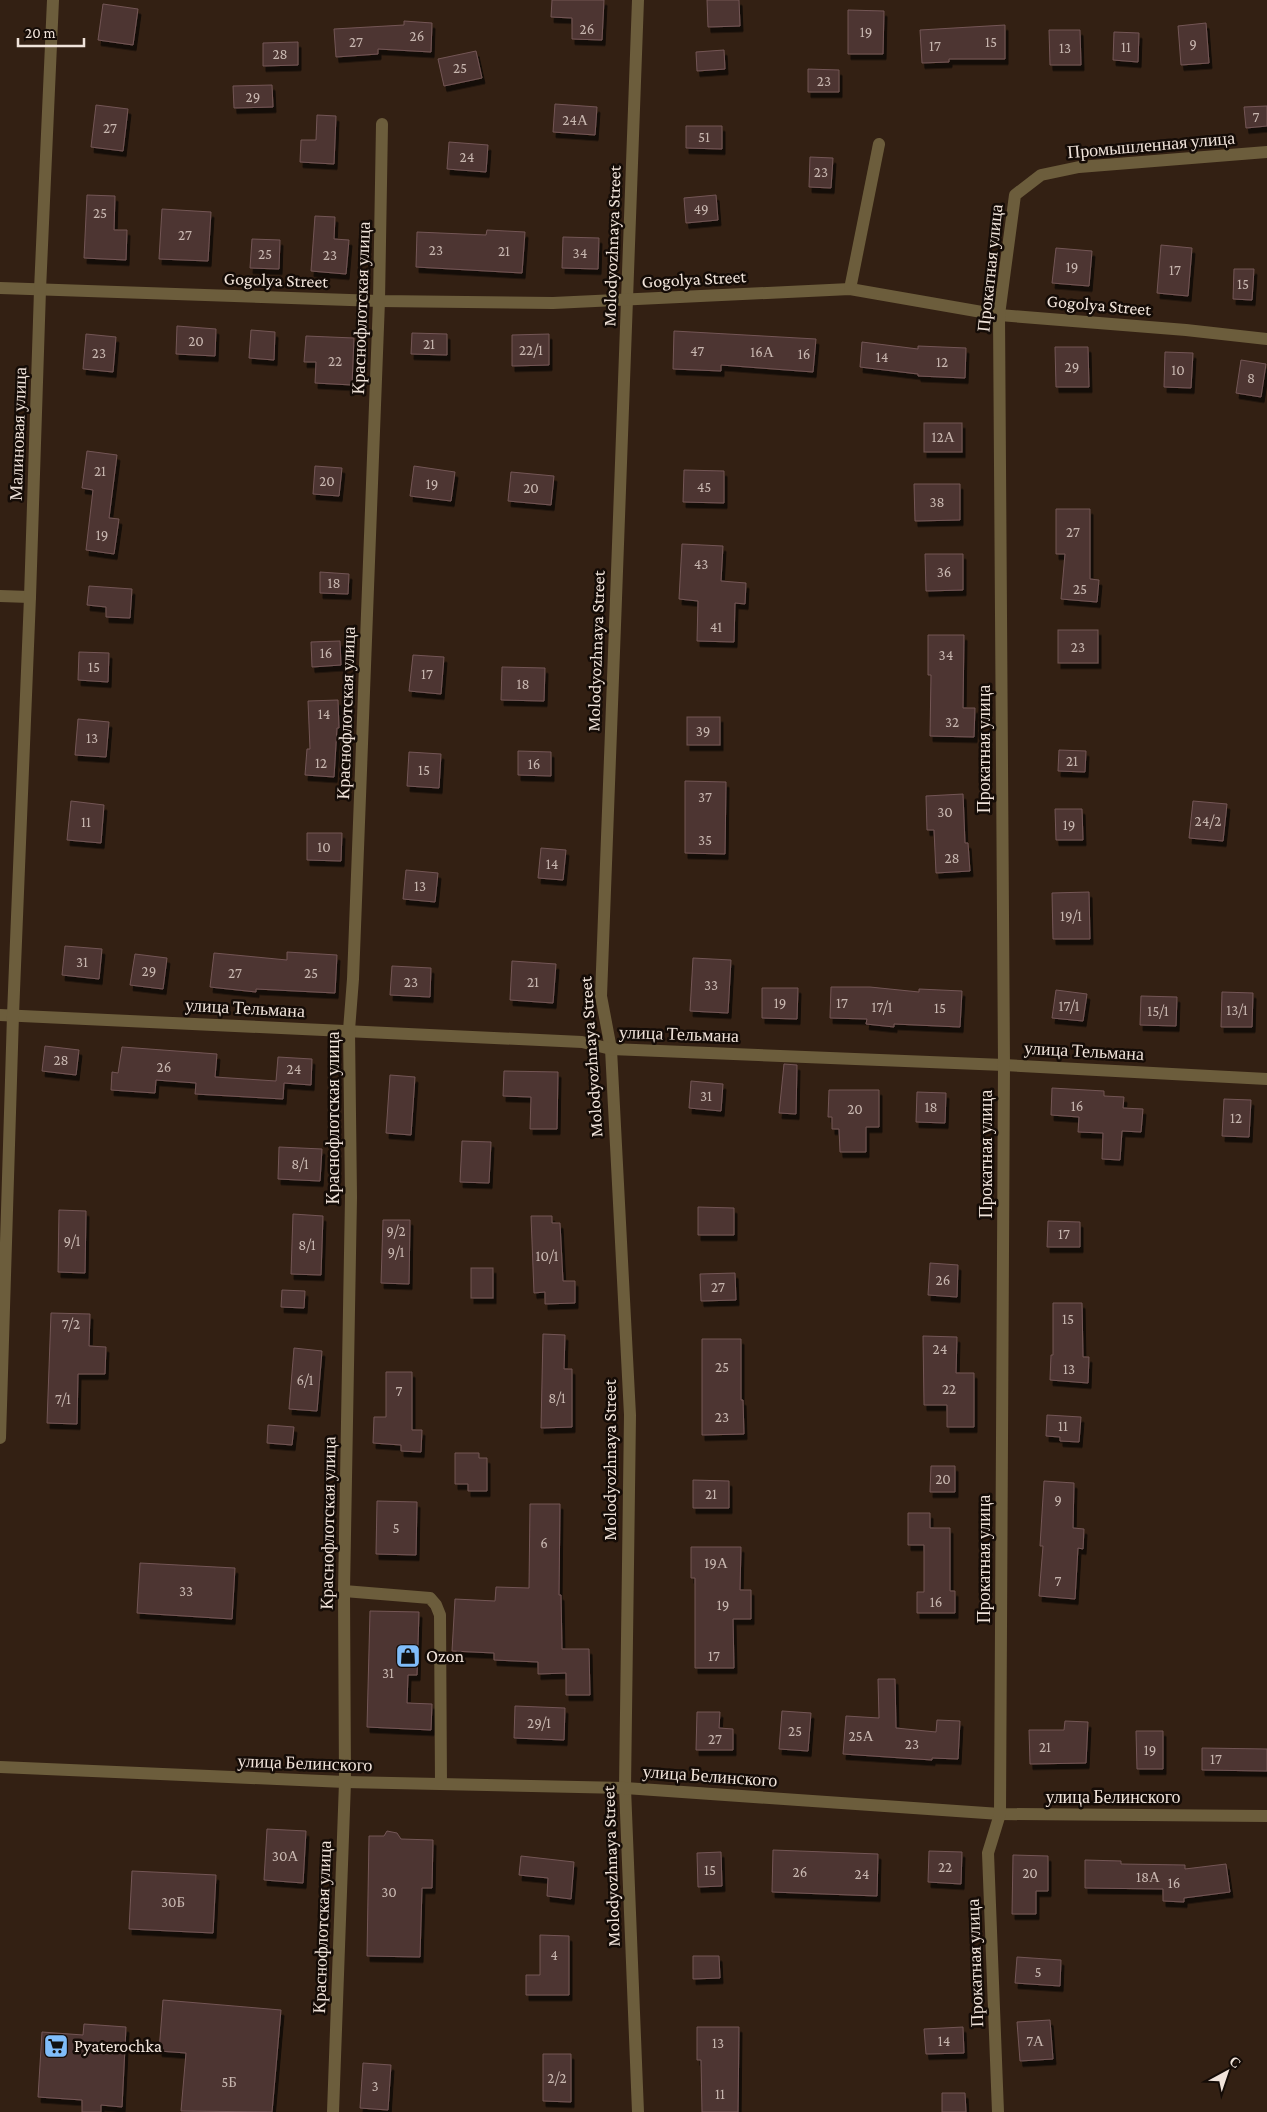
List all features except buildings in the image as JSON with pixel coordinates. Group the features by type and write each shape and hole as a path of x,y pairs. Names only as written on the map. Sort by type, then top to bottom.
{"street":[{"name":"Малиновая улица","path":"0,1438 6,1015 30,597 40,290 53,0"},
{"name":"Molodyozhnaya Street","path":"638,0 601,996 610,1049 630,1415 625,1788 638,2112"},
{"name":"Краснофлотская улица","path":"333,2112 345,1782 344,1591 351,1196 349,1030 353,978 380,300 382,124"},
{"path":"850,289 879,144"},
{"name":"Промышленная улица","path":"1015,196 1041,175 1078,167 1267,152"},
{"name":"Прокатная улица","path":"998,2112 988,1853 1000,1814 1004,1065 999,315 1015,196"},
{"name":"Gogolya Street","path":"0,288 380,300 553,303 850,289 999,315 1186,330 1267,339"},
{"path":"0,596 30,597"},
{"name":"улица Тельмана","path":"6,1015 582,1042 610,1049 1004,1065 1267,1079"},
{"path":"344,1591 430,1598 436,1605 440,1615 441,1784"},
{"name":"улица Белинского","path":"0,1768 345,1782 625,1788 1000,1814 1267,1816"}],"place":[{"name":"Ozon","path":"408,1656"},
{"name":"Pyaterochka","path":"56,2046"}]}
